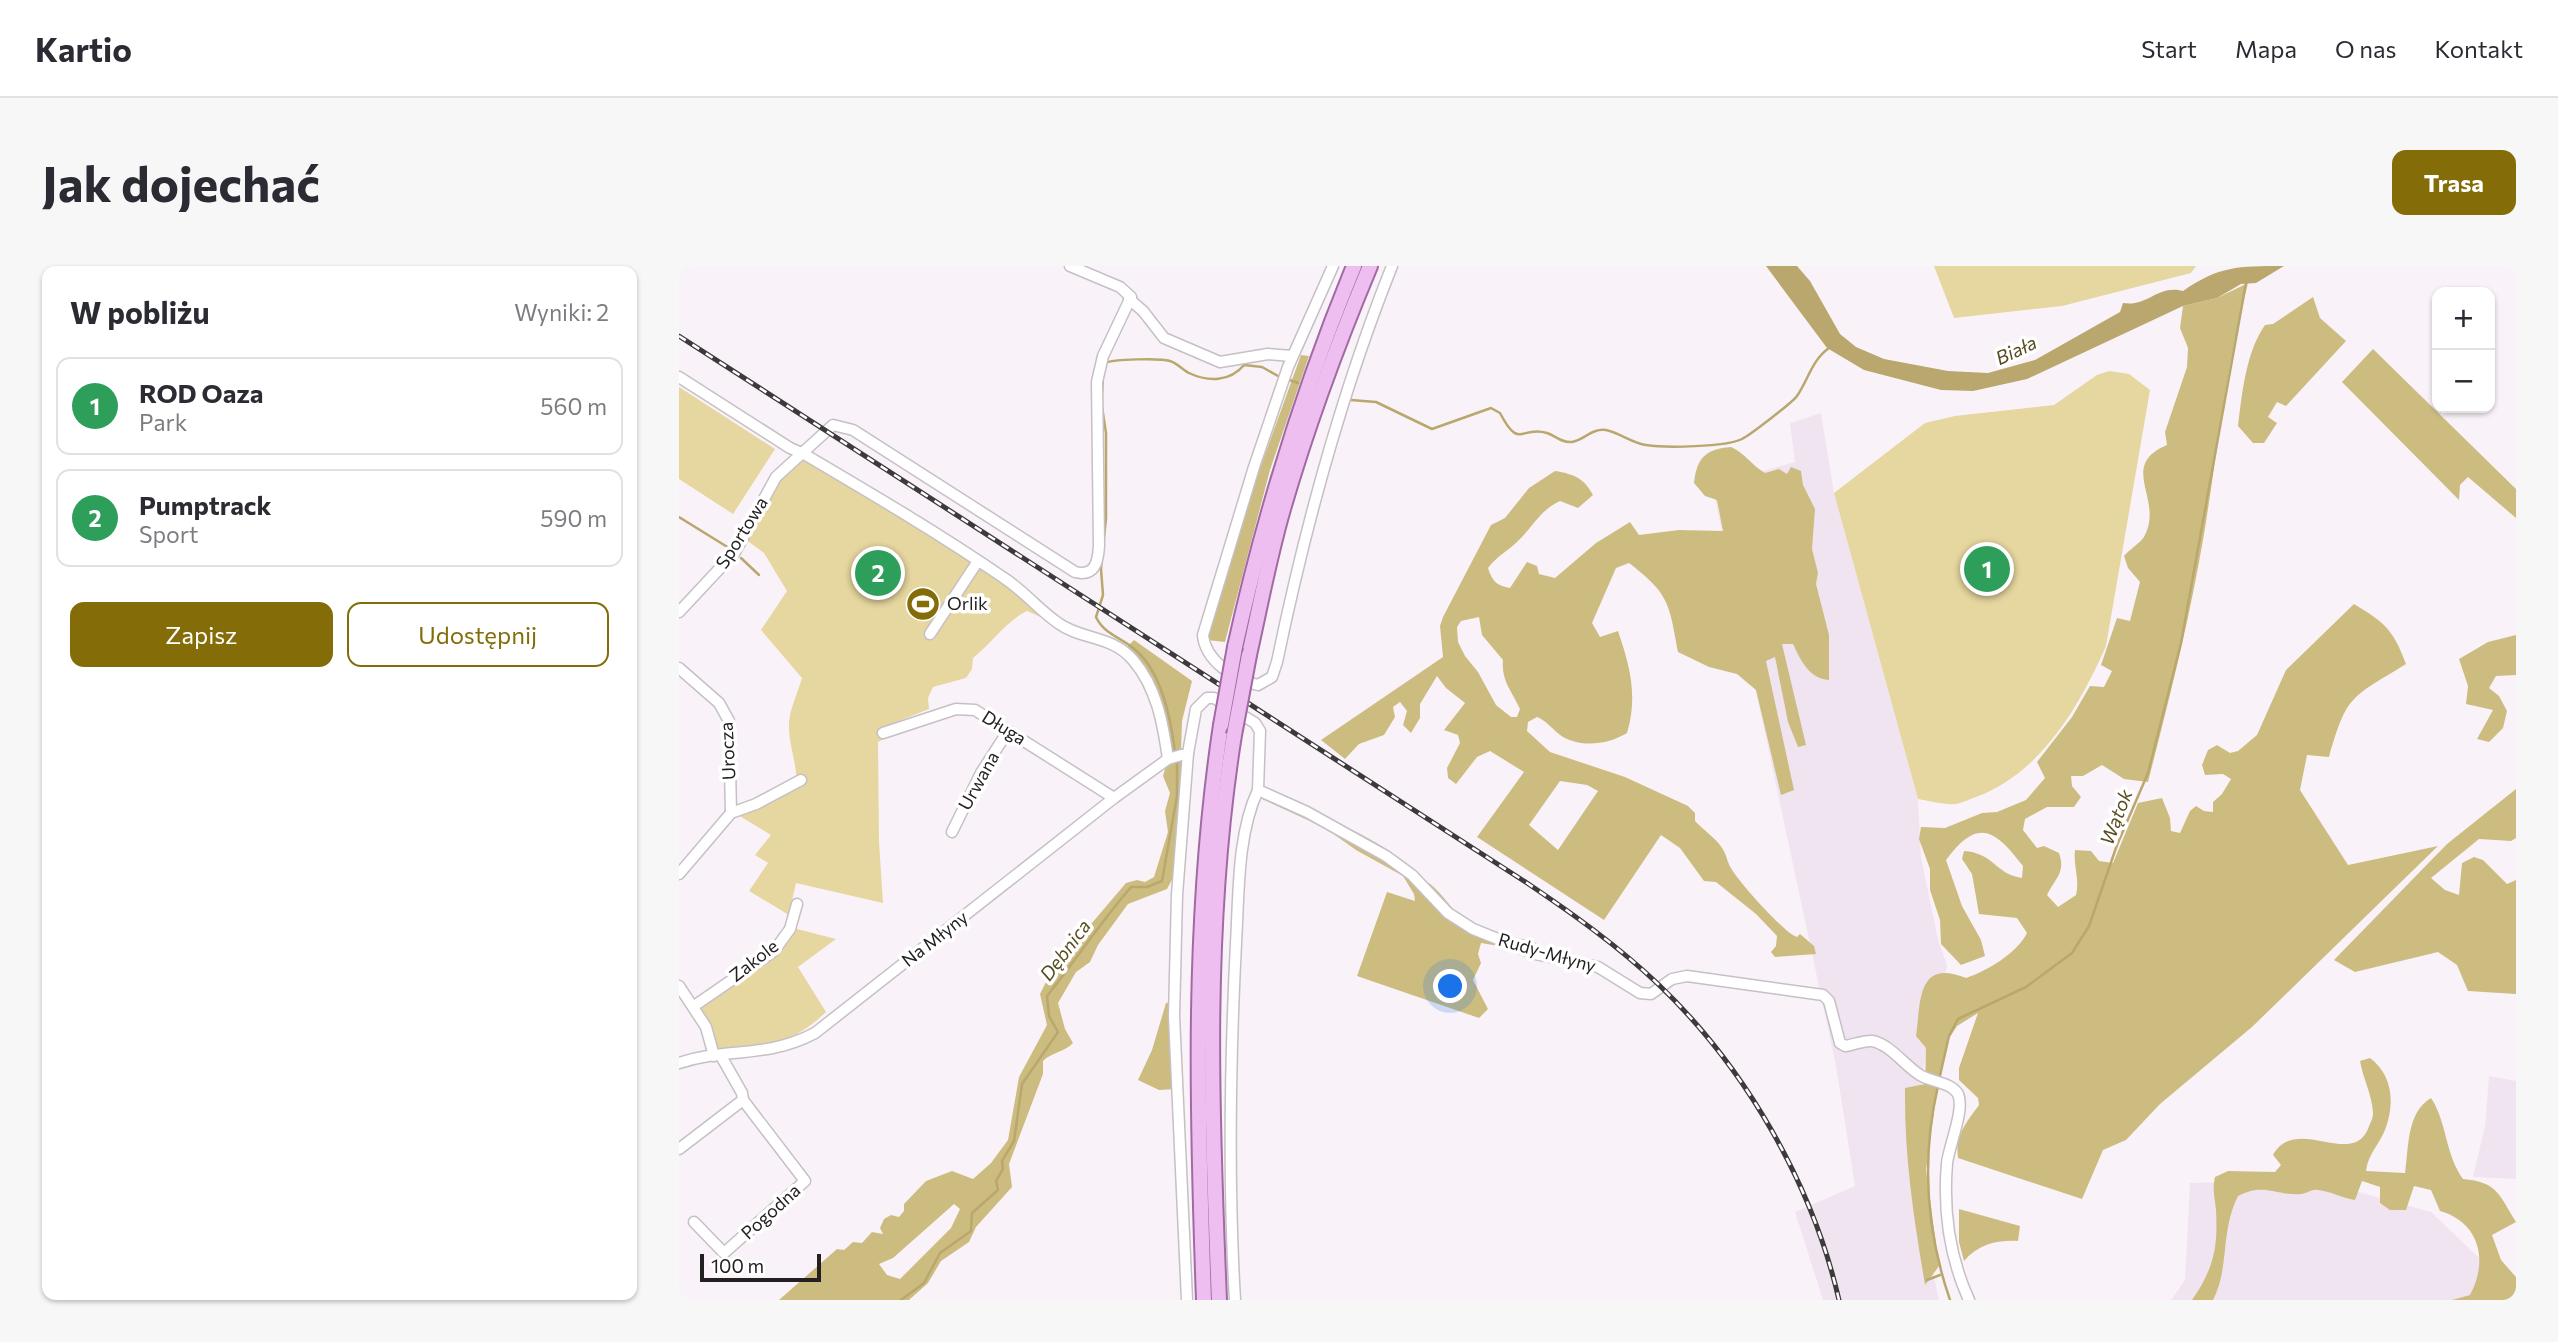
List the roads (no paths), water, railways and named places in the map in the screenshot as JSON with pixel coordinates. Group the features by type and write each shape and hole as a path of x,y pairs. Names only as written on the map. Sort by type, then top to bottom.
{"main road":[{"path":"1205,1300 1198,1110 1197,986 1204,865 1221,725 1235,647 1276,484 1305,393 1354,266"},
{"path":"1219,1300 1212,984 1219,865 1234,735 1282,511 1344,329 1370,266"}],"street":[{"path":"1070,266 1130,293 1129,299 1143,311 1164,338 1220,362 1268,354 1292,356"},
{"path":"1333,266 1292,356 1254,467 1203,635 1204,647 1214,662 1258,685 1272,677 1277,662 1309,517 1325,460 1362,340 1392,266"},
{"name":"Sportowa","path":"679,612 735,552 776,477 833,425 853,429 1075,572 1083,574 1092,571 1098,561 1099,546 1097,382 1103,356 1129,299"},
{"path":"679,377 790,448 978,561 1030,597 1058,623 1074,632 1104,639 1133,659 1152,690 1164,731 1168,759 1188,753"},
{"path":"930,634 978,561"},
{"name":"Urocza","path":"679,668 725,709 729,721 731,813"},
{"path":"1188,1300 1174,1016 1177,895 1188,753 1196,709 1207,698 1214,698 1255,723 1260,731 1258,790 1251,806 1244,848 1230,1055 1230,1176 1235,1300"},
{"name":"Długa","path":"883,733 955,709 975,710 1114,798"},
{"name":"Urwana","path":"952,832 981,773 1007,731"},
{"name":"Na Młyny","path":"679,1063 768,1051 792,1045 815,1033 1114,798 1168,759"},
{"path":"679,874 731,813 756,804 801,780"},
{"name":"Rudy-Młyny","path":"1258,790 1307,812 1386,856 1412,875 1448,913 1499,941 1535,954 1598,967 1640,993 1651,994 1672,979 1687,976 1823,995 1829,1001 1840,1043 1845,1046 1871,1041 1888,1049 1922,1077 1952,1087 1959,1096 1959,1107 1947,1161 1946,1216 1951,1248 1969,1300"},
{"name":"Zakole","path":"694,1006 774,951 790,929 797,904"},
{"path":"679,986 706,1027 717,1056 742,1093 743,1100 679,1149"},
{"name":"Pogodna","path":"694,1222 724,1253 805,1181 743,1100"}],"waterway":[{"name":"Wątok","path":"1939,1080 1949,1036 1958,1019 2026,987 2072,953 2089,926 2117,845 2148,773 2181,643 2246,283"},
{"name":"Dębnica","path":"1351,400 1376,402 1432,429 1491,408 1500,413 1517,434 1538,431 1572,442 1596,431 1606,430 1646,445 1710,445 1742,439 1780,411 1797,396 1814,364 1829,348"},
{"name":"Dębnica","path":"1105,363 1165,360 1175,363 1189,373 1211,379 1232,375 1244,365 1262,367 1278,376"},
{"name":"Dębnica","path":"1102,393 1103,376"},
{"name":"Dębnica","path":"1287,379 1298,383"},
{"name":"Dębnica","path":"1102,407 1106,433 1106,518 1101,569 1103,595 1096,617 1108,631 1143,657 1151,669 1168,711 1175,753"},
{"path":"679,517 729,548"},
{"path":"741,558 759,575"},
{"name":"Dębnica","path":"901,1300 924,1283 940,1253 971,1231 972,1213 998,1190 996,1181 1003,1169 1002,1161 1014,1141 1022,1084 1058,1032 1049,1016 1047,996 1131,887 1147,887 1162,881 1177,796 1177,760"},
{"name":"Wątok","path":"1938,1086 1929,1140 1929,1194 1936,1247 1950,1300"},
{"path":"1927,1280 1940,1275"}],"railway":[{"path":"679,336 1527,883 1627,957 1690,1017 1719,1052 1771,1129 1812,1213 1839,1300"}],"place":[{"name":"ROD Oaza","path":"1987,569"},
{"name":"Pumptrack","path":"878,573"},
{"name":"Orlik","path":"923,604"}],"water label":[{"name":"Biała","path":"2016,350"}]}
